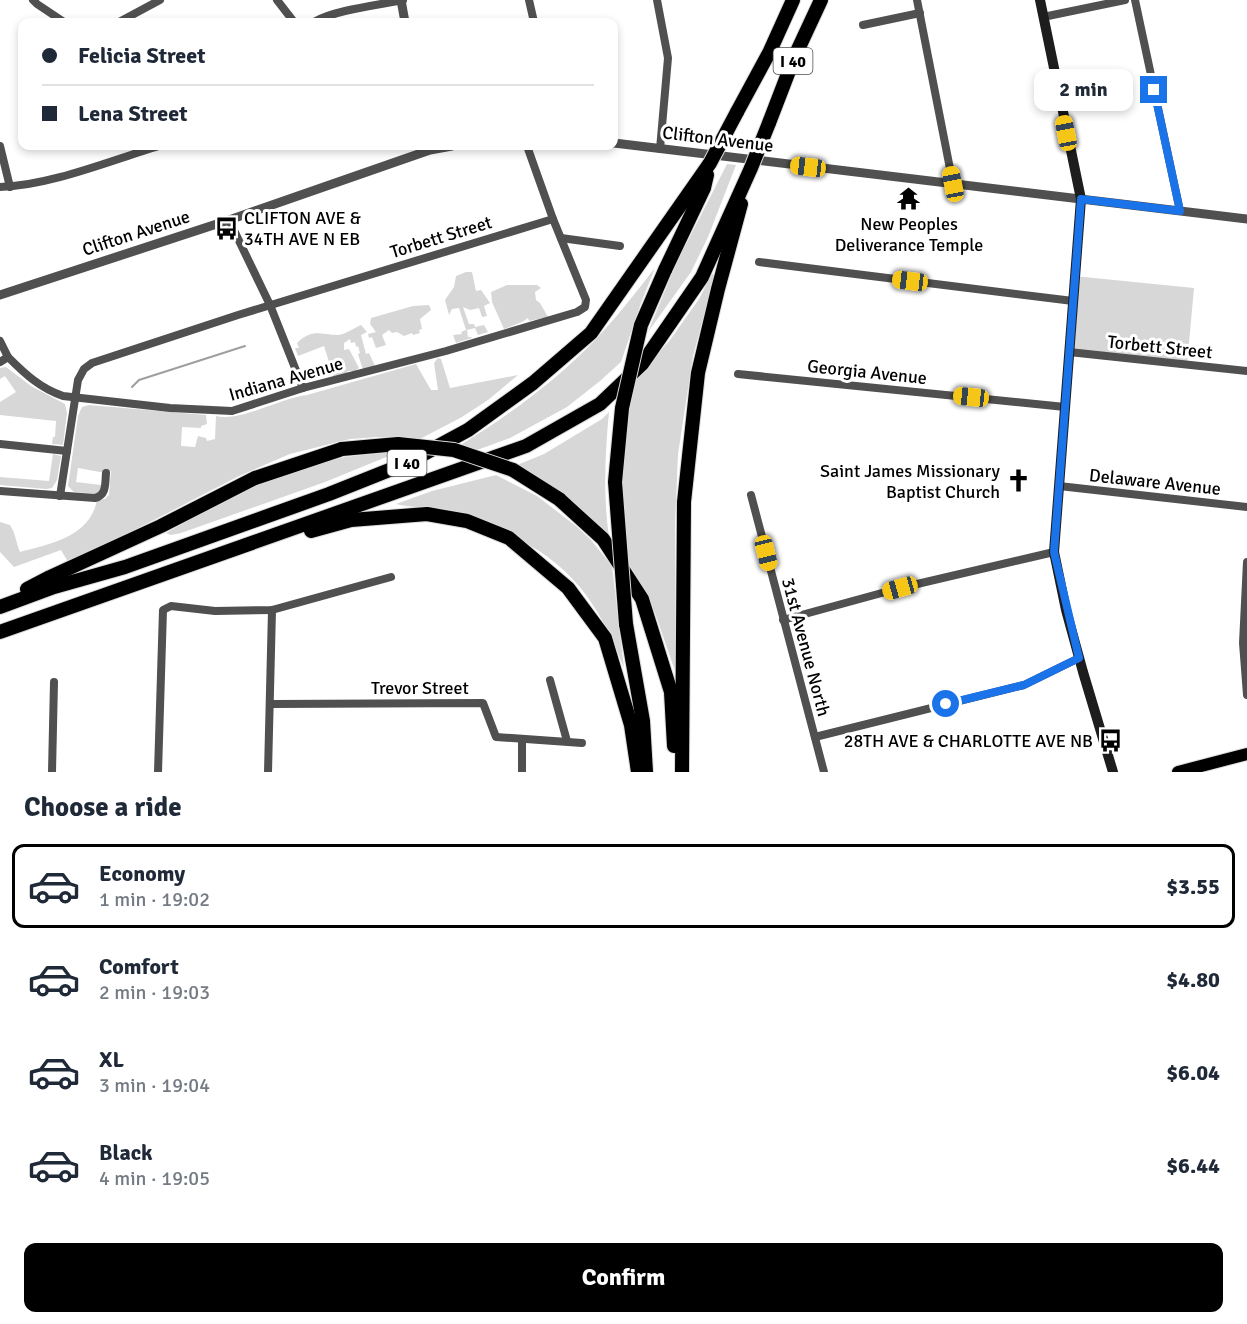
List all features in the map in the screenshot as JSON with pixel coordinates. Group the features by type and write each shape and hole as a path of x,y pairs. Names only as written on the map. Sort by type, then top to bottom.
{"highway":[{"name":"I 40","path":"0,605 54,586 125,567 329,494 407,463 468,430 533,383 591,333 710,163 770,51 793,0"},
{"name":"I 40","path":"0,632 526,446 600,404 642,364 702,278 751,168 794,58 821,0"},
{"path":"646,772 643,721 626,624 615,482 622,408 642,325 704,188 710,163"},
{"path":"682,772 684,502 698,374 718,289 751,168"},
{"path":"0,605 50,577 161,526 255,478 342,449 398,444 454,450 513,470 559,499 603,539 642,599 671,692 676,772"},
{"path":"205,560 351,520 427,514 466,521 509,538 568,588 604,638 631,725 638,772"}],"main road":[{"path":"1040,0 1081,199 1054,552 1079,658 1113,772"},
{"path":"1178,772 1247,754"}],"street":[{"path":"33,0 58,18"},
{"path":"126,18 159,0"},
{"path":"277,0 291,18"},
{"path":"321,18 402,0 404,18"},
{"path":"529,0 533,18"},
{"path":"657,0 668,58 660,149"},
{"path":"917,0 953,184"},
{"path":"1043,17 1125,0"},
{"path":"1135,0 1180,211"},
{"path":"863,25 920,13"},
{"name":"Clifton Avenue","path":"618,143 1247,219"},
{"path":"0,146 10,187"},
{"path":"0,187 67,175 146,150"},
{"name":"Clifton Avenue","path":"0,295 229,220 423,150"},
{"path":"528,150 561,238 620,246"},
{"name":"Torbett Street","path":"60,496 75,398 81,374 94,361 553,219"},
{"path":"229,220 270,306 303,388"},
{"name":"Indiana Avenue","path":"0,341 8,357 28,377 63,396 227,412 238,410 303,388 446,351 577,312 585,307 586,300 561,238"},
{"path":"759,262 1073,301"},
{"name":"Torbett Street","path":"1069,352 1247,371"},
{"path":"0,362 8,357"},
{"name":"Georgia Avenue","path":"738,374 1065,406"},
{"path":"0,444 67,451"},
{"path":"0,490 99,497 104,492 106,472"},
{"name":"Delaware Avenue","path":"1059,486 1247,507"},
{"name":"31st Avenue North","path":"751,495 824,772"},
{"path":"783,620 900,588 1054,552"},
{"path":"1247,562 1243,643 1247,695"},
{"path":"158,772 163,610 171,606 215,611 272,610 391,577"},
{"path":"268,772 272,610"},
{"path":"815,737 1024,685 1079,658"},
{"path":"550,680 567,741"},
{"path":"52,772 54,682"},
{"name":"Trevor Street","path":"271,704 483,703 496,737 582,742"},
{"path":"522,740 522,772"}],"shaded area":[{"path":"727,164 736,165 708,237 691,272 648,332 676,264"},
{"path":"655,268 621,362 567,407 510,438 477,450 459,446 514,410 565,369 604,331"},
{"path":"472,272 476,291 481,290 490,303 484,306 487,316 482,317 479,308 470,310 463,307 469,324 474,324 475,327 484,325 488,332 478,335 475,328 467,330 468,337 472,338 456,343 453,335 462,334 461,332 466,330 459,308 452,309 449,315 445,300 454,287 456,276"},
{"path":"712,274 715,275 693,356 678,454 675,524 675,671 655,613 628,565 622,471 625,423 633,383 670,340 699,299"},
{"path":"1074,276 1194,288 1187,365 1069,352"},
{"path":"507,285 537,285 541,288 535,292 536,300 548,317 529,321 528,318 504,329 492,302 491,292"},
{"path":"429,305 431,310 420,319 422,329 419,330 420,333 404,336 389,330 382,335 386,345 376,348 372,337 369,338 368,334 376,332 370,324 371,318 413,306"},
{"path":"361,325 367,332 361,335 366,354 369,353 375,366 363,370 358,346 356,347 355,342 351,343 350,339 344,343 344,350 349,349 359,368 355,371 347,371 348,377 335,381 324,346 298,356 295,348 299,348 297,343 307,335 316,333 338,335"},
{"path":"438,358 441,359 450,388 518,375 488,400 462,417 420,439 379,437 350,439 290,454 239,476 68,562 61,550 14,567 0,552 0,522 10,525 20,552 56,542 77,531 93,513 97,500 105,499 109,495 111,471 100,472 78,468 76,482 101,485 102,488 97,494 74,492 68,486 78,416 82,407 89,405 206,415 207,424 201,428 182,427 181,446 195,447 198,436 206,438 207,441 215,439 216,416 237,416 249,413 296,397 416,364 431,390 438,390 434,363"},
{"path":"6,367 31,386 65,404 67,413 63,445 52,444 56,421 0,415 0,402 16,392 5,376 0,379 0,368"},
{"path":"609,412 605,475 609,537 566,497 517,465 544,454 602,419"},
{"path":"396,453 325,482 181,533 171,535 166,533 225,501 287,473 336,459"},
{"path":"53,454 61,456 57,480 52,488 0,485 0,477 49,481"},
{"path":"496,475 537,496 576,526 612,566 624,668 613,641 588,597 555,563 512,536 466,517 451,512 396,504 432,491"}],"waterway":[{"path":"132,387 139,380 245,346"}],"place":[{"name":"New Peoples Deliverance Temple","path":"909,198"},
{"name":"CLIFTON AVE & 34TH AVE N EB","path":"226,228"},
{"name":"Saint James Missionary Baptist Church","path":"1018,481"},
{"name":"28TH AVE & CHARLOTTE AVE NB","path":"1111,741"}],"route":[{"path":"946,704 1024,685 1079,658 1054,552 1081,199 1180,211 1154,90"}]}
